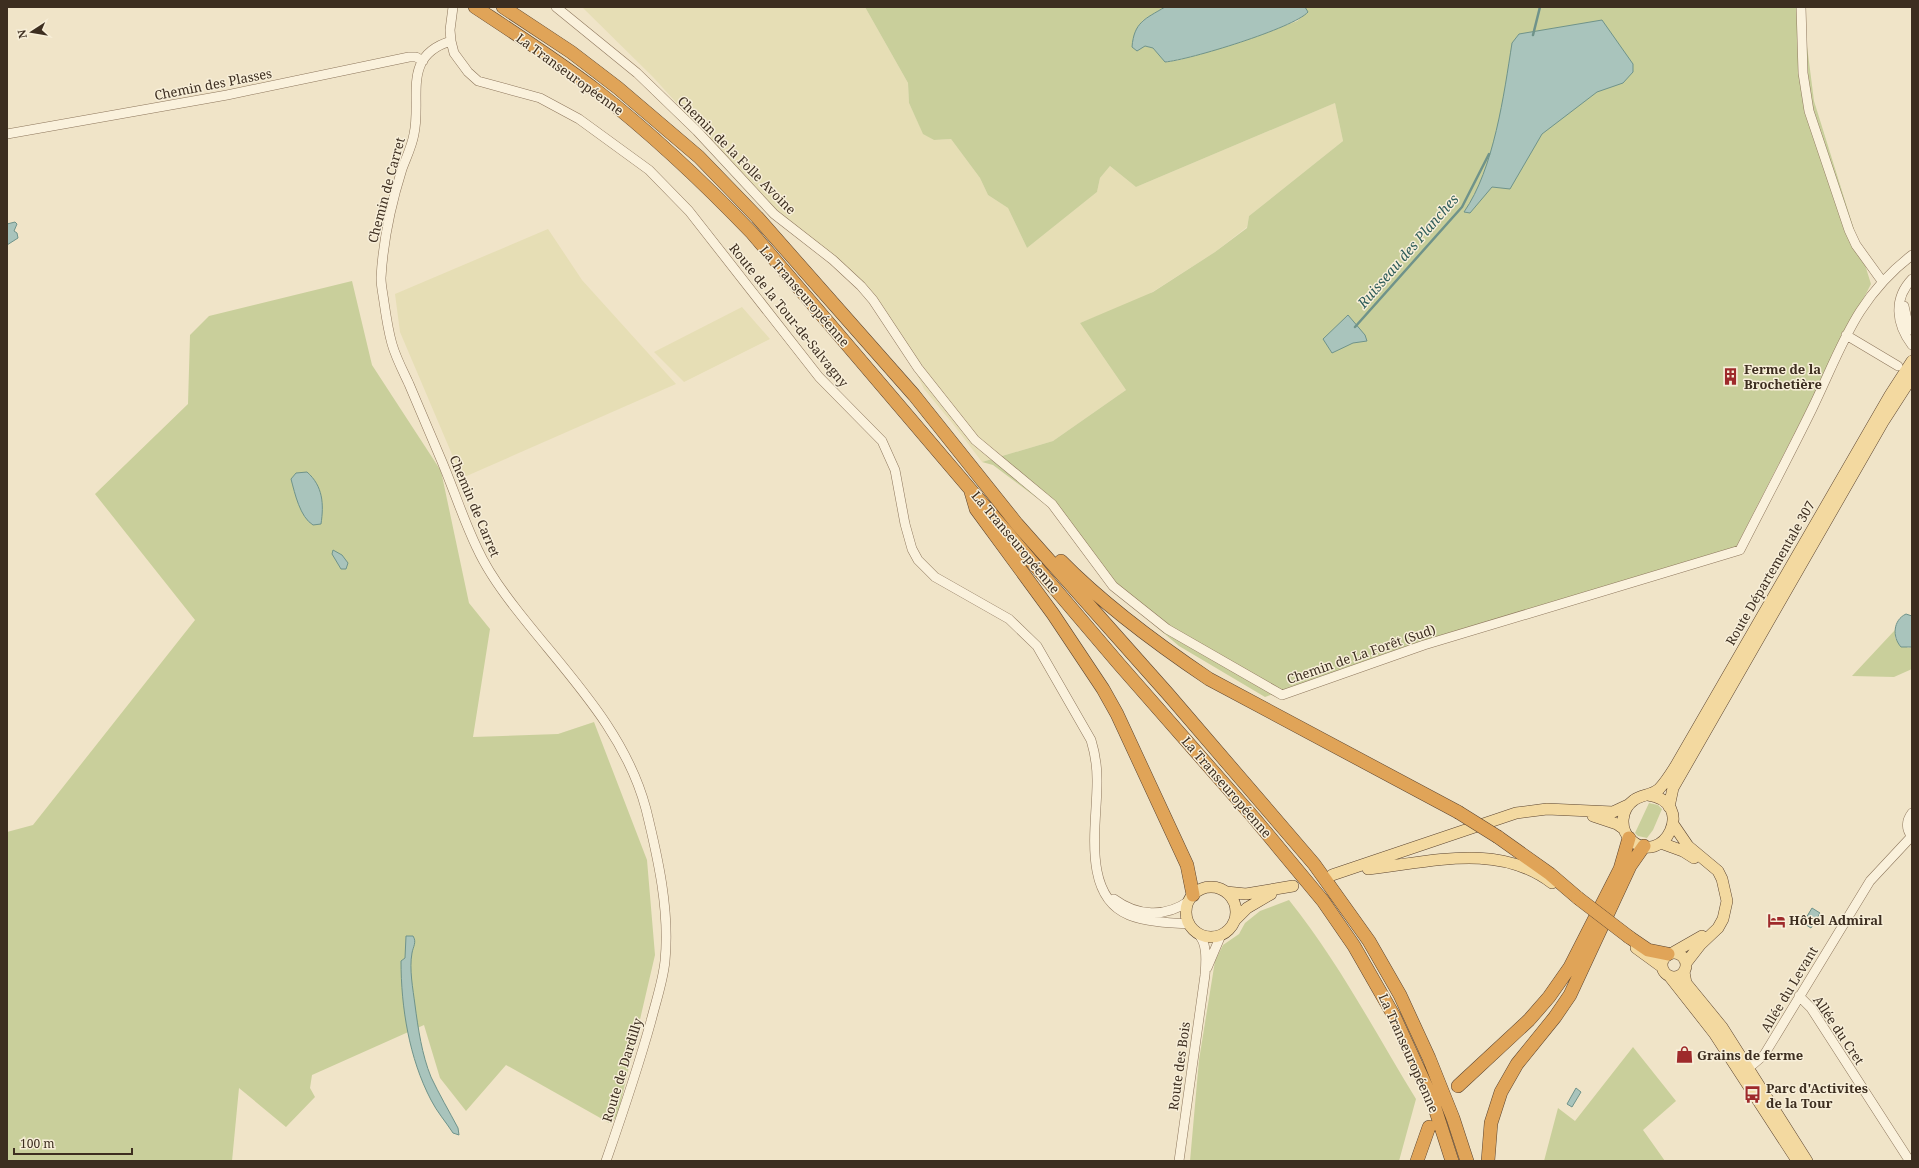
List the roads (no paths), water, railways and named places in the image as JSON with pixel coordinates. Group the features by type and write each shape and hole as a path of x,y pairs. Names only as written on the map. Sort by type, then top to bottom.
{"highway":[{"name":"La Transeuropéenne","path":"475,7 542,51 597,91 631,118 716,195 752,233 1119,664 1259,824 1323,901 1354,946 1394,1016 1432,1099 1452,1161"},
{"name":"La Transeuropéenne","path":"503,7 571,52 613,84 699,157 757,217 914,395 1017,524 1224,758 1314,864 1342,901 1369,941 1400,995 1432,1065 1453,1118 1467,1161"},
{"path":"969,486 976,509 1052,614 1103,689 1118,714 1187,865 1191,898"},
{"path":"1017,524 1037,537 1106,604 1209,679 1458,812 1498,837 1550,874 1576,899 1627,939 1648,950 1671,953"},
{"path":"1458,1086 1528,1020 1549,997 1570,967 1620,869 1627,833"},
{"path":"1488,1161 1491,1123 1501,1092 1517,1064 1555,1017 1570,995 1630,866 1644,846"},
{"path":"1417,1161 1430,1127"}],"main road":[{"name":"Route Départementale 307","path":"1648,795 1658,790 1675,767 1870,429 1912,361"},
{"name":"Route Départementale 307","path":"1669,807 1673,788 1883,422 1912,377"},
{"path":"1332,875 1516,813 1546,809 1613,812 1628,805 1637,798 1648,795 1660,798 1669,807 1673,818 1673,824 1669,835 1660,843"},
{"path":"1627,833 1624,814 1628,805"},
{"path":"1577,810 1603,818 1621,826 1627,833 1644,846 1660,843 1683,851 1697,860 1708,870 1716,882 1720,892 1718,913 1711,927 1693,943 1663,958 1662,966 1664,973 1670,977 1746,1071 1807,1161"},
{"path":"1670,977 1678,977 1700,945 1718,928 1723,919 1727,901 1722,879 1718,871 1688,846 1673,824"},
{"path":"1346,871 1412,862 1490,858 1518,864 1531,869 1576,899"},
{"path":"1226,892 1246,894 1293,886"},
{"path":"1235,920 1235,905 1226,892 1220,888 1205,887 1191,898 1186,908 1189,924 1197,933 1206,937 1221,936 1232,927 1235,920 1247,908 1281,889"},
{"path":"1627,939 1662,966"},
{"path":"1671,953 1683,957 1686,983 1722,1027 1797,1161"}],"street":[{"name":"Route de la Tour-de-Salvagny","path":"454,7 450,30 451,41 460,64 478,80 540,98 579,119 649,170 689,211 819,377 882,441 895,470 905,524 912,549 918,560 935,576 1009,619 1028,635 1037,646 1091,740 1096,755 1098,779 1094,856 1096,870 1112,904 1129,916 1144,920 1189,924"},
{"name":"Chemin de la Folle Avoine","path":"556,7 637,73 697,131 774,214 833,260 861,286 873,300 918,368"},
{"path":"1800,7 1803,73 1810,118 1849,230 1856,245 1882,281"},
{"name":"Chemin de Carret","path":"451,41 432,49 423,61 417,77 414,99 416,118 414,136 393,205 383,255 381,281 392,347 450,480 477,549 496,583 597,709 619,744 633,774 646,813 658,863 666,930 665,962 661,985"},
{"name":"Chemin des Plasses","path":"7,134 226,95 409,57 416,57 423,61"},
{"path":"1898,366 1846,335 1864,303 1882,281 1912,255"},
{"path":"1911,280 1904,300 1904,314 1912,330"},
{"path":"1911,280 1902,292 1899,302 1899,316 1901,327 1912,345"},
{"name":"Chemin de La Forêt (Sud)","path":"918,368 975,440 1052,504 1113,586 1167,629 1282,695 1418,647 1740,550 1812,410 1846,335"},
{"path":"1912,813 1907,822 1908,832 1912,837"},
{"name":"Allée du Levant","path":"1746,1071 1764,1055 1870,881 1912,837"},
{"path":"1106,894 1131,909 1149,913 1177,909 1191,898"},
{"name":"Route des Bois","path":"1179,1161 1205,975 1203,940 1197,933"},
{"name":"Route des Bois","path":"1205,975 1213,952 1221,936"},
{"name":"Route de Dardilly","path":"606,1161 628,1098 661,985"},
{"name":"Allée du Cret","path":"1799,996 1811,1008 1909,1160"}],"water":[{"path":"1165,7 1305,7 1308,12 1299,19 1263,34 1196,56 1165,62 1153,48 1145,46 1137,51 1132,47 1135,32 1142,22"},
{"path":"1602,20 1633,64 1633,72 1623,83 1597,92 1542,134 1510,189 1492,187 1470,213 1464,212 1483,175 1490,153 1501,108 1512,43 1519,34"},
{"path":"15,222 17,224 14,231 17,233 18,238 7,245 7,224"},
{"path":"1348,315 1365,335 1367,341 1353,343 1332,353 1323,339"},
{"path":"307,472 316,483 321,496 321,524 313,525 301,511 291,479 296,473"},
{"path":"333,550 342,555 348,563 346,569 341,569 332,554"},
{"path":"1906,614 1912,616 1912,647 1901,647 1895,634 1898,620"},
{"path":"1812,908 1820,913 1811,928 1803,923"},
{"path":"406,936 413,936 415,940 411,959 412,979 419,1032 425,1060 431,1077 458,1128 459,1135 453,1133 433,1104 423,1084 412,1050 405,1014 401,978 401,961 405,958"},
{"path":"1576,1088 1581,1092 1572,1107 1567,1104"}],"waterway":[{"name":"Ruisseau des Planches","path":"1533,35 1540,7"},
{"name":"Ruisseau des Planches","path":"1355,327 1462,207 1489,154"}],"place":[{"name":"Ferme de la Brochetière","path":"1731,376"},
{"name":"Hôtel Admiral","path":"1776,920"},
{"name":"Grains de ferme","path":"1684,1055"},
{"name":"Parc d'Activites de la Tour","path":"1753,1095"}]}
